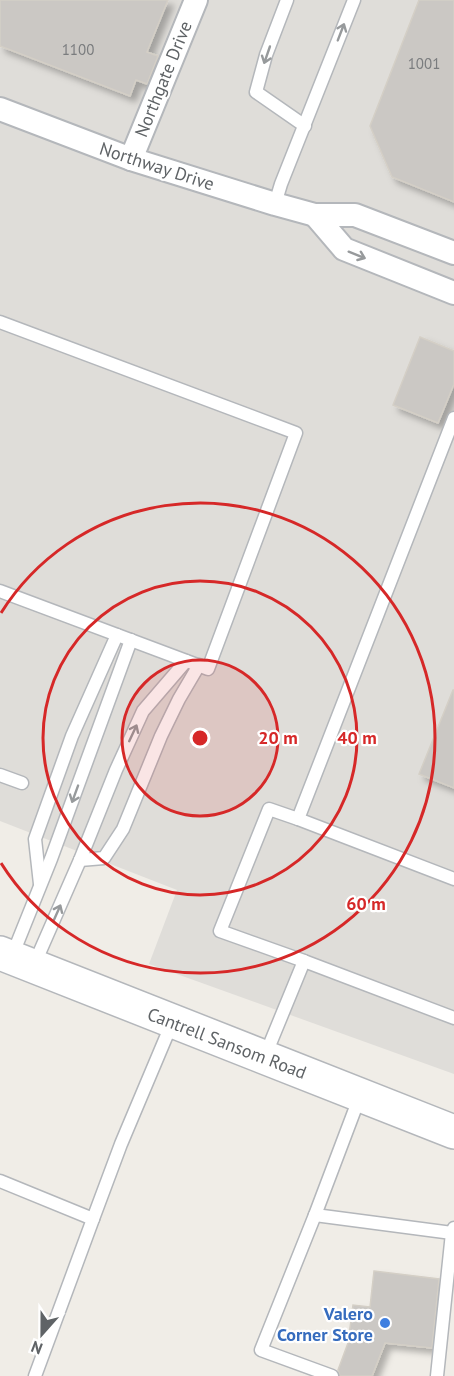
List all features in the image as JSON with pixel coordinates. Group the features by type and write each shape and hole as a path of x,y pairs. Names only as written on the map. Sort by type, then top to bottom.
{"main road":[{"name":"Cantrell Sansom Road","path":"15,959 454,1132"}],"street":[{"name":"Northgate Drive","path":"131,159 196,0"},
{"name":"Northway Drive","path":"0,109 131,159 315,215 355,215 454,253"},
{"path":"315,215 344,249 454,293"}],"lane":[{"path":"287,0 255,92 305,126"},
{"path":"275,204 354,0"},
{"path":"0,322 296,433 208,669 0,591"},
{"path":"298,819 454,418"},
{"path":"40,886 35,840 72,736 117,635"},
{"path":"15,959 131,640"},
{"path":"15,959 80,860 116,770 143,711 186,661"},
{"path":"80,860 104,858 123,829 161,736 199,665"},
{"path":"0,775 22,783"},
{"path":"454,879 269,808 220,931 454,1018"},
{"path":"264,1056 304,961"},
{"path":"35,1376 121,1144 173,1022"},
{"path":"332,1376 261,1350 360,1095"},
{"path":"0,1181 93,1219"},
{"path":"315,1215 453,1230 448,1324 437,1376"}],"shaded area":[{"path":"0,0 454,0 454,1074 149,964 177,890 0,821"}],"building":[{"path":"0,0 168,0 147,52 158,56 147,84 136,80 130,96 0,46"},
{"path":"419,0 454,0 454,202 392,177 370,126"},
{"path":"420,337 454,351 454,384 438,423 393,405"},
{"path":"454,690 454,788 419,774"},
{"name":"Valero Corner Store","path":"374,1271 439,1279 432,1348 385,1343 372,1376 340,1376 338,1370 348,1343 353,1305 370,1307"}],"place":[{"name":"Valero Corner Store","path":"385,1323"}]}
